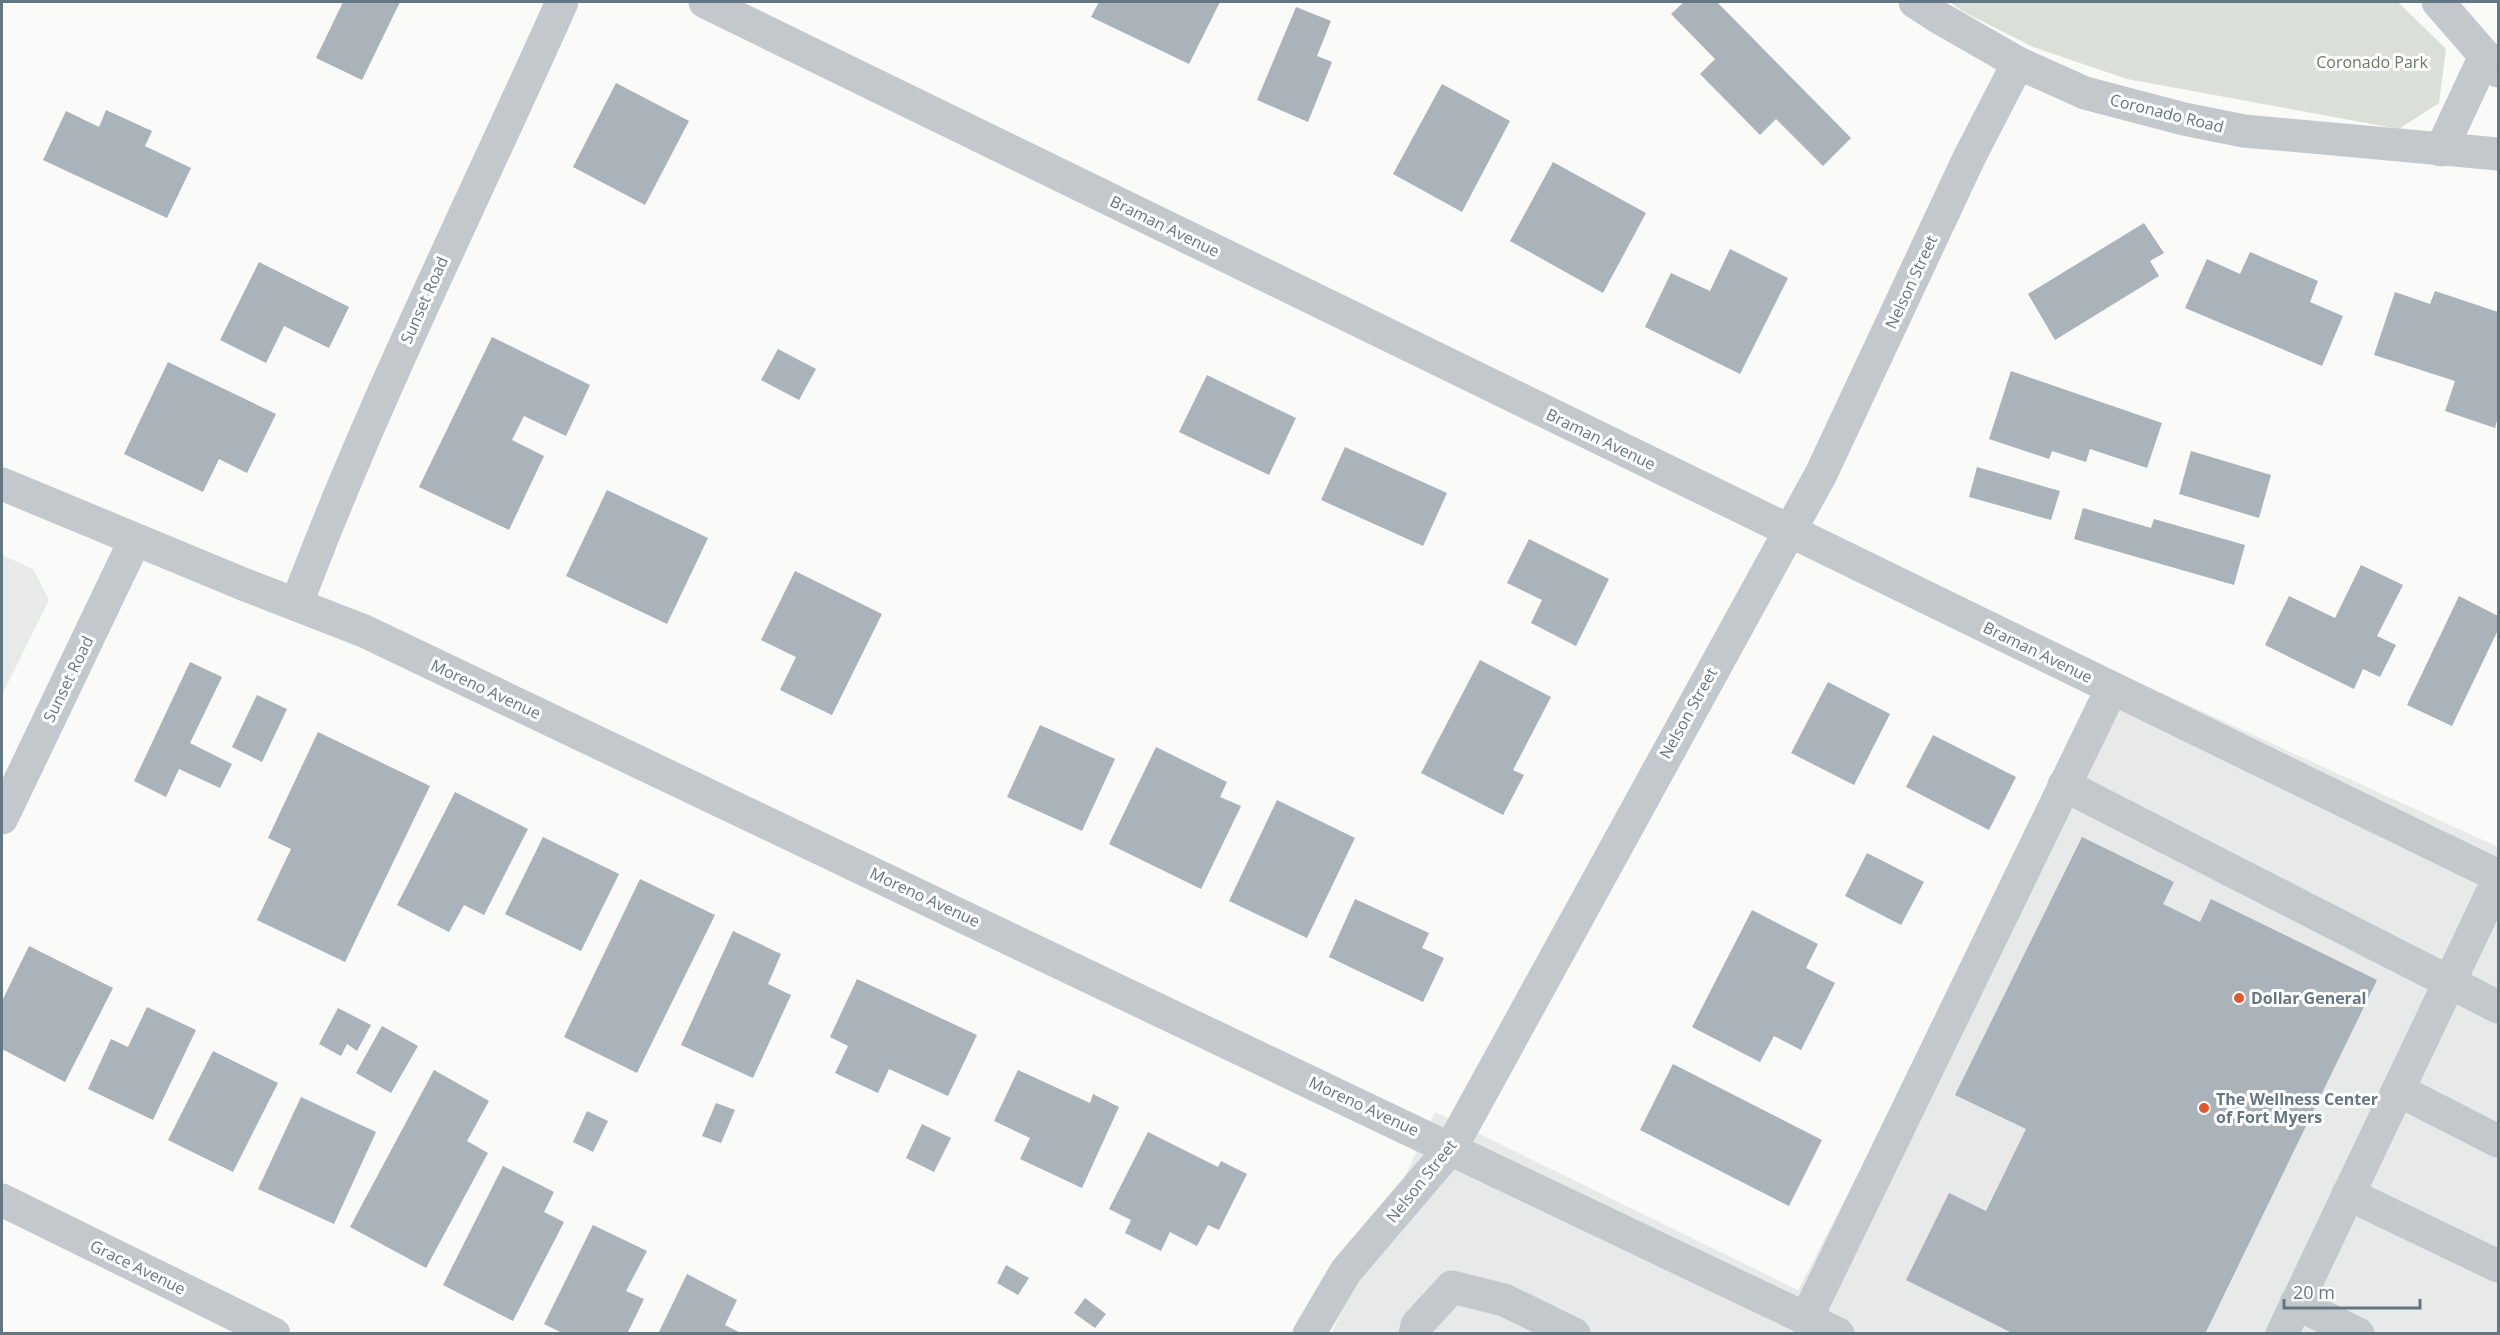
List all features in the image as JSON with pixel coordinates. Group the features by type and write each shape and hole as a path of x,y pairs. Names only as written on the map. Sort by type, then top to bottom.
{"street":[{"name":"Sunset Road","path":"297,603 337,497 442,260 562,2"},
{"name":"Braman Avenue","path":"705,2 2499,878"},
{"name":"Coronado Road","path":"1915,2 2018,63 2085,93 2194,121 2244,131 2499,154"},
{"path":"2438,2 2492,64 2441,150"},
{"name":"Nelson Street","path":"1309,1334 1346,1272 1451,1148 1732,632 1821,474 1969,158 2018,63"},
{"name":"Moreno Avenue","path":"2,484 243,584 297,603 364,631 1838,1334"},
{"name":"Sunset Road","path":"2,818 135,540"},
{"path":"1806,1318 2112,688"},
{"path":"2064,785 2499,1006"},
{"path":"2282,1334 2499,878"},
{"path":"2398,1090 2499,1141"},
{"path":"2348,1194 2499,1266"},
{"name":"Grace Avenue","path":"2,1200 274,1334"},
{"path":"1415,1334 1417,1326 1452,1287 1504,1300 1574,1334"},
{"path":"2296,1303 2358,1334"}],"shaded area":[{"path":"2,555 33,569 49,600 2,695"},
{"path":"2118,673 2498,847 2498,1333 1331,1334 1435,1112 1798,1290"}],"green space":[{"name":"Coronado Park","path":"1950,2 2398,2 2446,49 2439,103 2399,129 2127,79 2033,47 1962,11"}],"building":[{"path":"343,2 400,2 362,80 316,58"},
{"path":"1099,2 1220,2 1189,64 1091,17"},
{"path":"1684,2 1717,2 1851,138 1823,166 1776,119 1760,135 1700,74 1715,59 1671,14"},
{"path":"1296,7 1331,21 1317,56 1332,62 1308,122 1257,100"},
{"path":"616,83 689,121 645,205 573,167"},
{"path":"1442,84 1510,121 1462,212 1393,174"},
{"path":"106,110 152,131 145,146 191,168 167,218 43,160 66,111 99,127"},
{"path":"1553,162 1646,213 1603,293 1510,241"},
{"path":"2144,223 2164,253 2150,261 2159,276 2055,340 2028,294"},
{"path":"1730,249 1788,278 1740,374 1645,327 1671,273 1710,291"},
{"path":"2250,252 2318,281 2310,302 2343,316 2322,366 2185,308 2207,259 2240,274"},
{"path":"259,262 349,307 329,348 284,326 266,363 220,340"},
{"path":"2435,291 2498,312 2498,417 2495,428 2445,411 2455,381 2374,355 2395,292 2430,304"},
{"path":"492,337 590,385 566,436 524,416 512,440 544,456 509,530 419,487"},
{"path":"778,349 816,369 799,400 761,380"},
{"path":"168,362 276,414 247,473 219,459 203,492 124,454"},
{"path":"2011,371 2162,423 2147,468 2090,449 2086,462 2052,451 2049,459 1989,439"},
{"path":"1207,375 1296,418 1269,475 1179,432"},
{"path":"1345,447 1447,493 1423,546 1321,500"},
{"path":"2191,451 2271,475 2259,518 2179,494"},
{"path":"1977,467 2060,491 2051,520 1969,497"},
{"path":"607,490 708,538 667,624 566,576"},
{"path":"2083,508 2151,528 2154,519 2245,545 2234,585 2074,539"},
{"path":"1529,539 1609,579 1576,646 1531,623 1542,600 1507,583"},
{"path":"2361,565 2403,585 2377,636 2396,645 2380,677 2363,669 2354,689 2265,645 2289,596 2335,618"},
{"path":"795,571 882,614 832,715 780,690 796,657 761,640"},
{"path":"2459,596 2498,616 2498,630 2452,726 2407,705"},
{"path":"1480,660 1551,697 1513,770 1524,775 1503,815 1421,773"},
{"path":"190,662 222,677 190,743 232,764 220,788 179,769 166,797 134,781"},
{"path":"1828,682 1890,714 1854,785 1791,753"},
{"path":"257,695 287,709 262,762 232,747"},
{"path":"1040,725 1115,759 1082,831 1007,797"},
{"path":"318,732 430,786 345,962 257,920 291,849 268,838"},
{"path":"1933,735 2016,777 1989,830 1906,787"},
{"path":"1156,747 1227,782 1220,797 1241,806 1201,889 1109,844"},
{"path":"455,792 528,829 484,915 464,905 449,932 397,905"},
{"path":"1277,800 1355,838 1307,938 1229,901"},
{"path":"543,837 619,874 581,951 505,914"},
{"path":"2082,837 2174,882 2163,904 2200,922 2211,899 2377,980 2205,1334 2014,1334 1906,1280 1949,1193 1986,1211 2026,1129 1955,1095"},
{"path":"1867,853 1924,882 1901,925 1845,896"},
{"path":"640,879 715,915 637,1073 564,1037"},
{"path":"1355,899 1429,933 1422,948 1444,958 1423,1002 1329,957"},
{"path":"1752,910 1818,944 1806,968 1835,983 1801,1050 1774,1036 1760,1062 1692,1027"},
{"path":"733,931 781,954 768,984 791,995 753,1078 681,1045"},
{"path":"29,946 113,988 65,1082 2,1049 2,1001"},
{"path":"857,979 977,1035 948,1096 889,1069 878,1093 835,1073 848,1046 830,1037"},
{"path":"147,1007 196,1030 153,1120 88,1089 111,1039 128,1047"},
{"path":"338,1008 371,1025 357,1051 347,1044 341,1056 319,1044"},
{"path":"382,1026 418,1046 391,1093 356,1073"},
{"path":"213,1051 278,1083 233,1172 168,1140"},
{"path":"1673,1064 1822,1140 1789,1206 1640,1130"},
{"path":"434,1070 489,1101 467,1141 488,1153 426,1268 350,1227"},
{"path":"1018,1070 1090,1103 1093,1094 1119,1107 1082,1188 1020,1159 1030,1138 994,1121"},
{"path":"301,1097 376,1132 334,1224 258,1189"},
{"path":"716,1103 735,1110 721,1143 702,1136"},
{"path":"587,1111 608,1121 593,1152 573,1142"},
{"path":"922,1124 951,1138 934,1172 906,1158"},
{"path":"1148,1132 1218,1167 1221,1161 1247,1174 1219,1230 1208,1225 1197,1246 1170,1232 1161,1251 1125,1233 1131,1220 1109,1209"},
{"path":"503,1166 554,1192 544,1212 564,1222 513,1321 443,1285"},
{"path":"593,1225 647,1251 626,1291 644,1299 627,1334 564,1334 544,1324"},
{"path":"1006,1265 1029,1278 1018,1295 997,1283"},
{"path":"687,1274 737,1300 725,1325 743,1334 658,1334"},
{"path":"1085,1298 1106,1314 1095,1328 1074,1313"}],"place":[{"name":"Dollar General","path":"2239,998"},
{"name":"The Wellness Center of Fort Myers","path":"2204,1108"}]}
